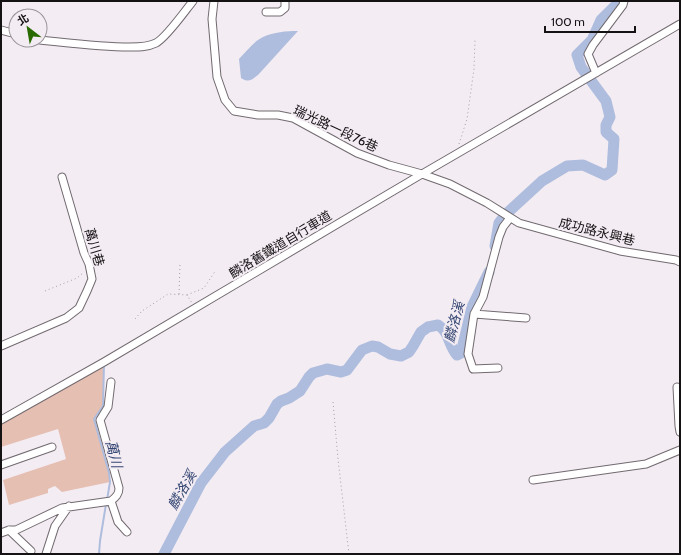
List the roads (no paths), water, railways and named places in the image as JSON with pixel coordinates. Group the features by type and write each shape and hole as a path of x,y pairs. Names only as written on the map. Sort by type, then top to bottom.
{"street":[{"path":"48,41 107,47 147,46 157,42 164,36 193,1"},
{"name":"瑞光路一段76巷","path":"214,1 212,19 217,77 225,100 234,111 258,115 278,115 293,118 357,153 389,165 422,174 450,184 487,203"},
{"path":"266,12 280,12 285,8 285,1"},
{"path":"624,1 588,54 596,73 680,24"},
{"name":"麟洛舊鐵道自行車道","path":"1,420 104,362 596,73"},
{"name":"萬川巷","path":"1,346 66,318 79,308 92,279 62,177"},
{"name":"成功路永興巷","path":"487,203 519,223 620,251 676,260 680,262"},
{"path":"498,368 473,369 468,354 474,314 484,297 499,237 503,227 510,218"},
{"path":"474,314 526,318"},
{"path":"1,533 16,530 62,508 111,501 115,498 119,492 119,488 100,420 108,406 111,382"},
{"path":"677,387 680,432"},
{"path":"1,465 52,447"},
{"path":"533,480 646,464 680,450"},
{"path":"111,501 118,522 127,532"},
{"path":"46,554 55,526 69,506"},
{"path":"10,530 31,551"}],"water":[{"path":"298,31 258,75 250,80 241,78 239,59 256,41 271,34"}],"waterway":[{"name":"麟洛溪","path":"495,246 499,223 505,215 542,181 567,166 583,165 605,175 612,170 614,139 606,132 606,125 610,117 606,101 581,67 577,55 592,40 601,20 620,1"},
{"name":"麟洛溪","path":"164,554 201,483 225,452 254,426 264,423 269,418 277,404 300,391 313,373 327,369 341,372 347,370 362,350 372,346 378,347 390,354 401,356 409,352 421,332 428,327 438,325 445,331 457,355 461,353 472,307 489,272"},
{"name":"萬川","path":"104,363 103,406 94,419 109,473 110,482 107,500"},
{"name":"萬川","path":"99,554 106,504"}]}
